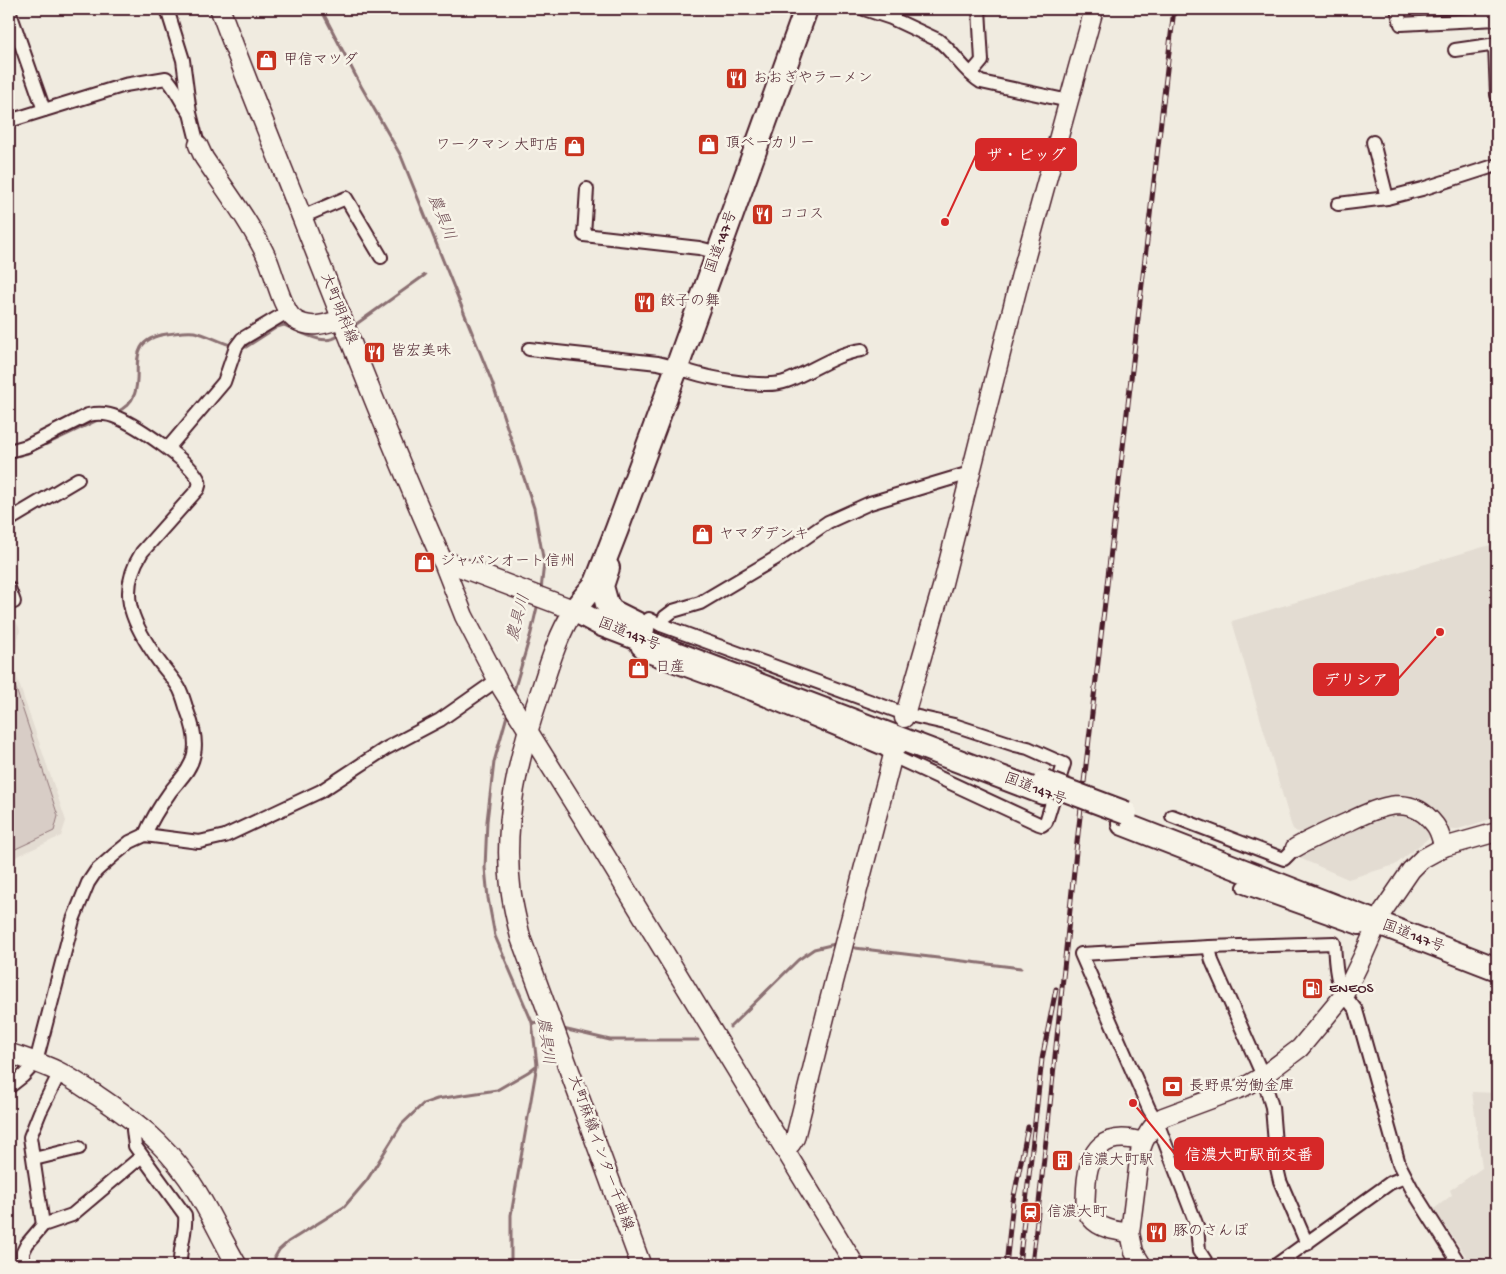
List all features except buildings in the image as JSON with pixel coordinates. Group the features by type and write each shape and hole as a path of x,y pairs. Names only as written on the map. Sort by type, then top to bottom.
{"highway":[{"name":"国道147号","path":"565,606 596,583 617,529 672,366 707,250 793,9"},
{"name":"国道147号","path":"565,606 606,531 672,366 806,9"},
{"path":"617,529 618,540 602,586 607,604 612,611 638,624 647,631"},
{"name":"国道147号","path":"565,606 602,625 647,631 1044,788 1380,917 1497,969"},
{"name":"国道147号","path":"1380,917 1497,954"}],"main road":[{"name":"大町明科線","path":"220,9 342,320 416,502 442,560"},
{"path":"442,560 565,606"},
{"name":"大町麻績インター千曲線","path":"565,606 556,642 524,727 510,824 508,851 510,890 527,956 641,1265"},
{"path":"9,1053 60,1072 134,1121 170,1154 203,1202 236,1265"}],"street":[{"path":"167,9 182,60 190,113 198,145 204,158 263,251 287,312 292,318 303,325 321,325 342,320"},
{"path":"864,9 891,18 938,40 977,79 987,84 1069,101"},
{"path":"972,74 982,61 979,9"},
{"path":"905,716 942,587 1020,278 1094,9"},
{"path":"1397,9 1401,24 1497,19"},
{"path":"9,10 12,30 44,110"},
{"path":"1455,50 1496,45 1497,95"},
{"path":"9,121 125,86 166,78 172,83 181,102 190,113"},
{"path":"1373,142 1387,198"},
{"path":"1338,204 1387,198 1497,165"},
{"path":"587,189 584,235 707,250"},
{"path":"302,217 346,198 381,257"},
{"path":"168,448 224,382 236,346 242,339 287,312"},
{"path":"529,349 658,363 691,373 731,381 780,383 847,354 862,350"},
{"path":"9,451 27,446 88,415 97,414 119,418 168,448 199,481 198,489 142,552 134,564 129,579 128,600 133,615 149,646 179,688 192,723 195,747 190,766 163,802 145,835"},
{"path":"647,631 905,716 954,725 1028,748 1064,764 1046,822 1042,825 899,759 895,751 752,694 645,655 638,648 636,642 647,631 673,611 700,603 776,558 828,522 870,502 970,473"},
{"path":"9,520 78,478"},
{"path":"442,560 464,616 500,686 524,727 584,820 855,1265"},
{"path":"9,588 14,602"},
{"path":"9,1087 24,1076 36,1062 73,920 88,882 96,871 114,855 130,842 145,835 199,842 225,836 321,791 386,749 500,686"},
{"path":"784,1149 795,1138 895,751"},
{"path":"1172,816 1284,860 1295,848 1370,812 1390,805 1404,804 1421,811 1428,817 1436,826 1444,847"},
{"path":"1142,1265 1134,1252 1130,1233 1137,1164 1143,1142 1156,1122 1163,1117 1229,1094 1263,1076 1300,1048 1344,995 1380,917 1411,870 1422,859 1444,847 1497,832"},
{"path":"1244,886 1359,928 1380,917"},
{"path":"1208,1265 1199,1251 1197,1226 1156,1122 1081,954 1334,943 1336,974 1344,995 1356,1010 1399,1164 1405,1177 1460,1265"},
{"path":"1209,947 1212,961 1263,1076 1272,1107 1277,1168 1280,1181 1307,1244"},
{"path":"43,1224 30,1136 60,1072"},
{"path":"134,1121 133,1139 135,1146 185,1215 186,1225 180,1265"},
{"path":"1130,1233 1102,1226 1092,1220 1085,1206 1086,1182 1093,1155 1104,1143 1127,1138 1143,1142"},
{"path":"34,1159 79,1148"},
{"path":"24,1265 23,1252 43,1224 72,1215 142,1156"},
{"path":"1276,1265 1390,1183 1405,1177"}],"shaded area":[{"path":"1497,543 1497,817 1455,830 1446,829 1397,797 1388,797 1308,832 1297,832 1291,824 1232,621"},
{"path":"9,611 12,612 20,630 13,663 16,675 66,821 61,836 9,860"},
{"path":"9,679 14,683 58,816 54,831 9,852"},
{"path":"1399,813 1417,819 1429,831 1431,836 1395,865 1348,879 1297,857 1300,852 1376,817"},
{"path":"1472,1092 1497,1093 1497,1265 1472,1265 1434,1209 1452,1195 1450,1190 1482,1168"}],"waterway":[{"name":"農具川","path":"321,9 361,86 401,156 492,382 534,508 544,563 541,590"},
{"path":"355,325 425,275"},
{"path":"240,346 246,347 277,327 284,325 319,339 332,339 338,336"},
{"path":"115,413 128,404 135,393 138,357 141,347 150,339 167,334 194,332 234,346"},
{"path":"9,458 28,453 100,419"},
{"name":"農具川","path":"513,694 538,603"},
{"name":"農具川","path":"508,712 494,762 487,821 485,868 495,936 532,1022 537,1065 511,1215 511,1265"},
{"path":"730,1027 798,960 814,949 835,944"},
{"path":"855,948 1021,968"},
{"path":"532,1022 543,1024"},
{"path":"563,1029 610,1040 698,1040"},
{"path":"275,1265 275,1257 279,1250 288,1242 344,1207 367,1180 402,1124 423,1104 437,1099 497,1090 536,1066"}],"railway":[{"path":"1032,1265 1076,851 1174,9"},
{"path":"1019,1265 1042,1059 1056,989"},
{"path":"1006,1265 1013,1201 1028,1127"}],"place":[{"name":"甲信マツダ","path":"267,61"},
{"name":"おおぎやラーメン","path":"737,79"},
{"name":"頂ベーカリー","path":"709,144"},
{"name":"ワークマン 大町店","path":"575,146"},
{"name":"ココス","path":"763,215"},
{"name":"ザ・ビッグ","path":"945,222"},
{"name":"餃子の舞","path":"644,302"},
{"name":"皆宏美味","path":"375,352"},
{"name":"ヤマダデンキ","path":"703,535"},
{"name":"ジャパンオート信州","path":"424,562"},
{"name":"デリシア","path":"1440,632"},
{"name":"日産","path":"639,668"},
{"name":"ENEOS","path":"1313,989"},
{"name":"長野県労働金庫","path":"1173,1087"},
{"name":"信濃大町駅前交番","path":"1133,1103"},
{"name":"信濃大町駅","path":"1063,1161"},
{"name":"信濃大町","path":"1031,1213"},
{"name":"豚のさんぽ","path":"1157,1232"}]}
